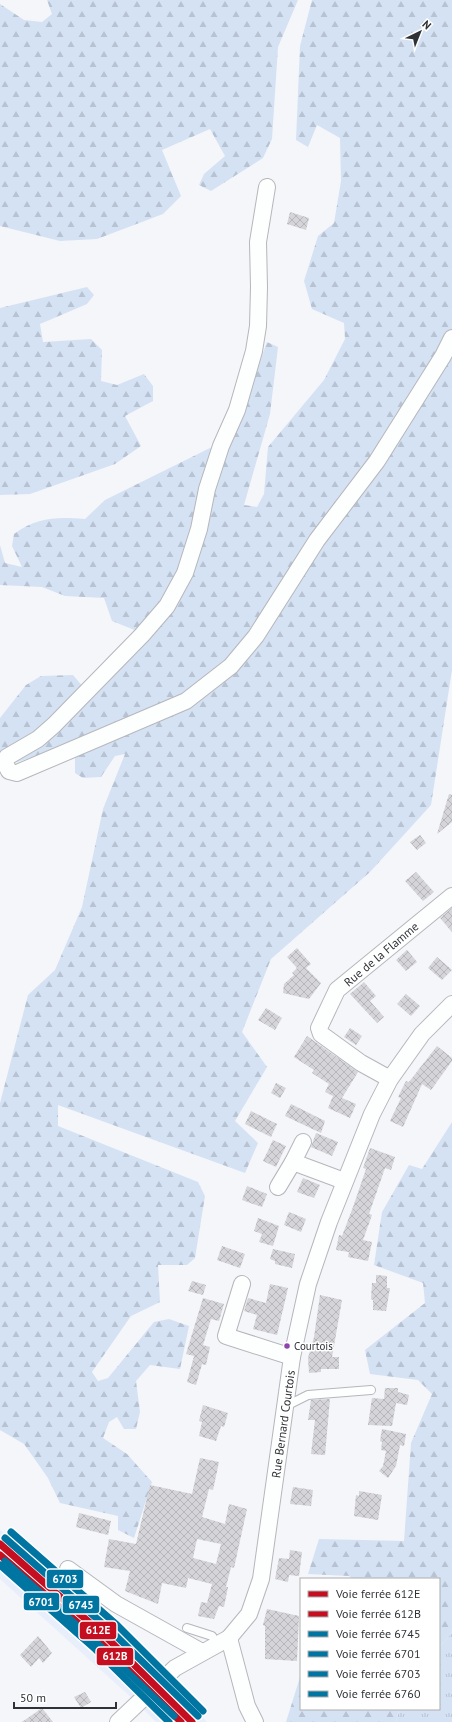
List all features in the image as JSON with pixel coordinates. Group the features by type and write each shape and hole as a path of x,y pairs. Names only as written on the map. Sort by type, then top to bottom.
{"street":[{"path":"267,187 258,242 258,326 254,351 237,410 221,446 212,475 199,529 184,573 167,606 142,635 54,725 38,739 7,757 5,763 8,771 17,773 186,701 231,666 256,636 317,540 377,461 443,356 452,338"},
{"name":"Rue de la Flamme","path":"390,1079 361,1063 326,1038 321,1034 319,1028 337,990 452,896"},
{"name":"Rue Bernard Courtois","path":"118,1722 175,1668 223,1641 249,1614 261,1579 292,1356 308,1284 344,1181 372,1114 390,1079 422,1034 452,1004"},
{"path":"278,1187 303,1142"},
{"path":"293,1162 344,1181"},
{"path":"242,1284 226,1336 292,1356"},
{"path":"68,1569 116,1604 202,1652"},
{"path":"223,1641 247,1706 255,1722"}],"lane":[{"path":"286,1406 308,1395 371,1390"},
{"path":"187,1628 223,1641"}],"shaded area":[{"path":"0,1530 161,1671 133,1699 0,1579"},
{"path":"172,1683 207,1722 156,1722 143,1709"}],"green space":[{"path":"47,0 298,0 278,47 272,139 263,158 211,191 199,185 204,174 225,156 210,129 162,150 181,196 163,214 97,239 60,241 0,226 0,4 24,20 42,22 52,14"},
{"path":"312,0 452,0 452,670 431,805 370,872 271,959 242,1032 267,1067 235,1121 258,1143 245,1173 58,1105 58,1126 198,1182 205,1196 195,1258 187,1265 158,1265 160,1302 131,1316 92,1372 98,1381 108,1378 154,1322 169,1319 189,1326 180,1369 150,1365 136,1381 140,1412 136,1429 124,1429 117,1417 109,1422 103,1438 127,1454 152,1482 134,1538 118,1530 118,1516 60,1503 48,1478 24,1444 0,1430 0,1103 28,995 55,970 82,907 103,809 125,754 115,756 101,777 83,778 75,773 75,742 15,763 0,765 0,718 26,685 41,676 73,675 91,696 183,590 223,462 267,342 278,347 270,414 244,505 257,507 264,494 268,447 324,380 345,339 344,323 312,309 304,281 318,236 334,223 341,181 340,138 317,125 308,147 296,140 300,46"},
{"path":"87,287 94,295 87,304 40,324 43,342 91,339 102,350 101,381 117,385 144,374 153,386 153,401 125,416 141,446 115,464 30,494 0,495 0,308"},
{"path":"212,447 188,546 169,592 137,631 112,621 104,598 65,596 42,587 0,585 0,545 5,563 22,567 12,546 14,534 23,528 48,519 85,519 105,500"},
{"path":"452,1122 452,1632 440,1647 440,1578 352,1578 349,1576 308,1574 319,1539 404,1541 411,1443 432,1394 418,1380 370,1374 365,1350 425,1303 423,1283 374,1265 382,1212 409,1165 422,1169"},
{"path":"452,1632 452,1722 396,1722 399,1710 440,1710 440,1647"},
{"path":"300,1677 300,1710 399,1710 396,1722 286,1722"}],"building":[{"path":"290,212 309,218 306,230 287,224"},
{"path":"449,794 452,795 452,822 437,834"},
{"path":"420,835 426,843 417,850 410,842"},
{"path":"416,872 434,892 423,901 405,881"},
{"path":"452,908 452,932 440,918"},
{"path":"297,948 311,964 306,968 321,983 309,999 283,993 284,984 294,975 292,973 297,968 287,957"},
{"path":"407,950 417,962 406,971 396,960"},
{"path":"437,957 452,970 442,980 428,968"},
{"path":"364,982 376,996 370,1001 384,1017 377,1023 350,994"},
{"path":"406,994 420,1006 411,1016 397,1004"},
{"path":"266,1008 282,1018 275,1030 258,1020"},
{"path":"350,1028 362,1036 356,1045 344,1037"},
{"path":"307,1036 358,1072 342,1098 356,1104 350,1118 328,1108 333,1096 325,1092 329,1084 312,1073 314,1070 294,1057"},
{"path":"437,1046 452,1058 452,1061 431,1090 422,1084 403,1127 390,1121 401,1098 398,1097 406,1081 409,1082"},
{"path":"276,1083 286,1088 280,1098 271,1093"},
{"path":"291,1104 325,1121 321,1133 285,1116"},
{"path":"251,1111 277,1124 271,1137 245,1124"},
{"path":"316,1133 338,1142 332,1156 311,1147"},
{"path":"273,1140 286,1146 276,1167 263,1161"},
{"path":"370,1148 395,1157 391,1170 385,1168 369,1214 372,1215 363,1240 372,1242 368,1261 348,1257 349,1252 336,1250 339,1235 342,1236 366,1169 363,1168"},
{"path":"303,1178 320,1185 314,1198 297,1192"},
{"path":"247,1186 267,1194 262,1207 242,1200"},
{"path":"289,1212 306,1219 301,1232 284,1225"},
{"path":"258,1218 279,1226 273,1246 259,1242 262,1234 254,1231"},
{"path":"222,1246 245,1254 240,1268 217,1260"},
{"path":"273,1249 295,1254 292,1268 275,1264 275,1261 270,1259"},
{"path":"376,1275 387,1276 387,1288 390,1288 386,1311 373,1310 373,1300 371,1299 372,1283 376,1283"},
{"path":"192,1281 206,1285 203,1295 188,1291"},
{"path":"270,1284 288,1288 277,1335 253,1329 257,1315 244,1311 248,1298 266,1303"},
{"path":"320,1295 342,1300 332,1357 339,1357 339,1369 321,1369 321,1372 309,1373 308,1358 314,1337"},
{"path":"203,1298 224,1304 219,1321 211,1319 203,1345 210,1347 206,1365 202,1364 196,1385 187,1382 194,1356 186,1354"},
{"path":"385,1388 398,1388 398,1392 409,1395 407,1405 396,1403 392,1426 368,1425 372,1398 384,1399"},
{"path":"330,1399 325,1455 311,1454 315,1420 308,1420 311,1400"},
{"path":"203,1405 228,1413 224,1427 221,1426 216,1441 199,1436 202,1422 199,1421"},
{"path":"382,1429 406,1434 404,1446 400,1445 396,1466 388,1478 379,1471 383,1466 386,1451 381,1450 382,1442 380,1441"},
{"path":"200,1458 219,1462 213,1490 209,1489 202,1517 225,1524 229,1504 247,1509 234,1568 231,1567 226,1587 228,1587 224,1607 219,1606 214,1619 198,1616 201,1602 207,1603 212,1584 188,1578 186,1588 162,1583 158,1604 125,1591 130,1571 104,1567 109,1539 136,1544 150,1485 192,1494","holes":["197,1539 221,1544 216,1564 193,1558"]},
{"path":"293,1487 313,1490 311,1506 290,1504"},
{"path":"359,1491 382,1495 378,1520 354,1516 356,1495 359,1496"},
{"path":"79,1513 111,1521 108,1535 76,1527"},
{"path":"290,1550 302,1552 299,1576 289,1575 288,1582 275,1579 279,1558 289,1559"},
{"path":"267,1609 299,1616 297,1661 265,1659 265,1626 263,1625"},
{"path":"38,1636 52,1653 43,1663 39,1658 31,1667 20,1655"},
{"path":"85,1692 91,1702 81,1708 74,1697"},
{"path":"42,1708 53,1722 22,1722"}],"railway":[{"path":"0,1555 92,1636 137,1678 180,1722"}],"rail line":[{"name":"6703","path":"11,1532 117,1625 203,1711"},
{"name":"6745","path":"5,1538 111,1631 198,1716"},
{"name":"612E","path":"0,1544 106,1637 192,1722"},
{"name":"612B","path":"0,1555 101,1643 181,1722"},
{"name":"6760","path":"5,1561 98,1644 174,1716"},
{"name":"6701","path":"0,1565 95,1649 169,1722"}],"place":[{"name":"Courtois","path":"287,1346"}]}
